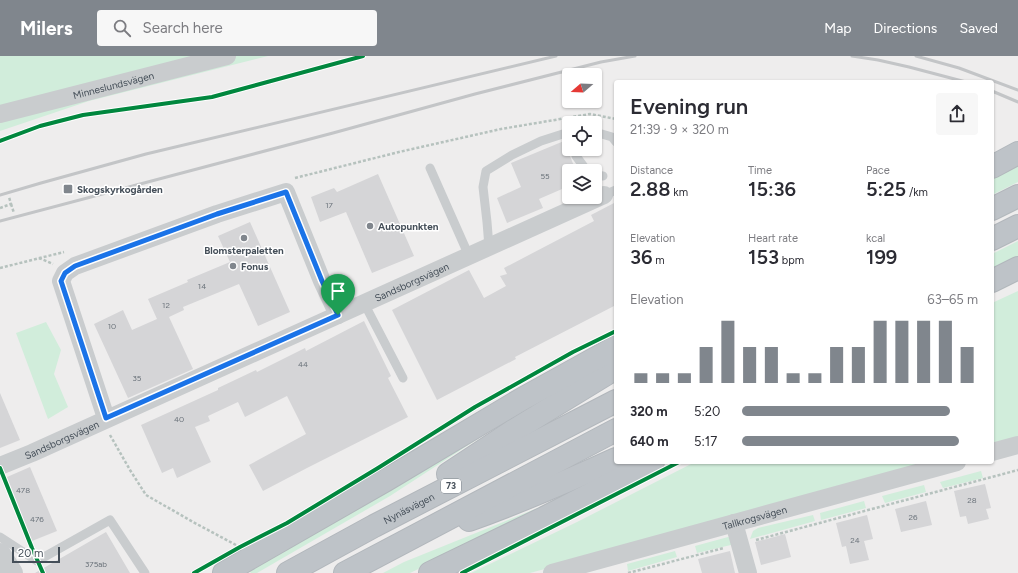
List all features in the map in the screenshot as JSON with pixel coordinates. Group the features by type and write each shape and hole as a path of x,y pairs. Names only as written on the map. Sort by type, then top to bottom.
{"highway":[{"path":"994,166 1018,154"},
{"path":"994,208 1018,196"},
{"path":"994,238 1018,226"},
{"path":"994,280 1018,268"},
{"path":"236,562 386,480 522,399 614,348"},
{"path":"374,526 474,456 614,369"},
{"name":"Nynäsvägen","path":"288,573 374,526 614,402"},
{"path":"345,573 614,431"},
{"path":"398,544 497,510 614,460"},
{"path":"430,573 544,518 649,464"}],"street":[{"name":"Minneslundsvägen","path":"0,114 226,56"},
{"path":"106,418 61,281 65,273 75,266 217,214 290,185 322,281 338,315"},
{"name":"Sandsborgsvägen","path":"0,466 32,453 106,418 610,192"},
{"path":"994,451 1018,445"},
{"name":"Tallkrogsvägen","path":"552,573 950,464"},
{"path":"734,523 748,573"},
{"path":"0,554 12,573"}],"lane":[{"path":"602,134 614,140"},
{"path":"489,247 488,222 483,187 486,171 512,155 562,135"},
{"path":"430,168 469,256"},
{"path":"364,303 403,378"},
{"path":"0,537 37,561 110,520 145,573"}],"path":[{"path":"348,60 364,56"},
{"path":"290,185 399,152 501,129 590,114 614,119"},
{"path":"9,197 14,213"},
{"path":"0,208 11,204"},
{"path":"0,268 65,252"},
{"path":"106,418 109,432 146,495 193,522 236,562"},
{"path":"628,573 1018,470"}],"green space":[{"path":"0,56 268,56 89,101 0,131"},
{"path":"1018,164 1018,182 994,194 994,176"},
{"path":"1018,241 1018,258 994,270 994,253"},
{"path":"1018,291 1018,439 994,445 994,302"},
{"path":"46,322 61,350 54,374 68,407 48,419 16,333"},
{"path":"484,430 487,433 390,496 257,573 251,573 248,569"},
{"path":"691,464 927,464 530,573 471,573 577,522"},
{"path":"981,471 983,478 943,488 940,482"},
{"path":"924,485 926,492 885,503 882,496"},
{"path":"864,501 866,508 821,520 820,513"},
{"path":"550,503 552,505 410,573 383,573 404,562"},
{"path":"813,515 815,521 750,539 753,531 758,528"},
{"path":"728,537 732,538 735,544 697,553 695,546"},
{"path":"675,551 677,557 628,571 627,564"}],"building":[{"path":"562,142 562,156 570,156 573,164 562,164 562,189 539,199 543,208 507,223 497,198 521,187 511,163"},
{"path":"378,174 414,256 372,273 346,212 320,222 311,197 334,188 337,192"},
{"path":"614,203 614,306 515,357 516,359 437,400 392,310 469,270 484,298 506,286 500,276 507,274 504,268 594,221 591,215"},
{"path":"250,222 290,312 258,326 239,284 183,307 184,310 169,317 193,369 128,398 94,324 123,310 132,330 157,319 148,299 188,282 187,280 230,262 218,236"},
{"path":"364,321 391,376 388,378 408,417 263,491 249,465 306,434 287,396 245,417 238,402 208,416 210,421 195,427 211,462 177,478 173,468 162,473 141,425 218,390 218,388 256,370 257,372 305,348 306,351"},
{"path":"0,393 20,440 0,448"},
{"path":"30,467 57,531 32,541 7,477"},
{"path":"985,484 991,508 986,509 989,519 968,524 966,516 960,517 954,491"},
{"path":"926,501 932,525 901,532 895,509"},
{"path":"867,515 873,539 864,541 869,560 850,564 846,546 842,547 836,523"},
{"path":"106,532 130,573 35,573 68,554"},
{"path":"785,534 791,557 761,565 755,542"},
{"path":"730,551 735,573 702,573 698,559"}],"railway":[{"path":"0,195 146,154 556,56"},
{"path":"0,221 475,94 601,62 635,56"},
{"path":"852,56 878,60 958,80"},
{"path":"916,56 959,68 991,80"},
{"path":"994,81 1018,90"},
{"path":"994,92 1018,102"}],"cycle path":[{"path":"0,141 40,126 83,115 212,97 363,56"},
{"path":"194,573 287,523 475,407 573,352 614,332"},
{"path":"462,573 675,464"},
{"path":"0,468 43,573"}],"place":[{"name":"Skogskyrkogården","path":"68,189"},
{"name":"Autopunkten","path":"370,226"},
{"name":"Blomsterpaletten","path":"244,238"},
{"name":"Fonus","path":"233,266"}],"route":[{"path":"286,192 322,281 338,315 106,418 61,281 65,273 75,266 217,214 286,192"}]}
